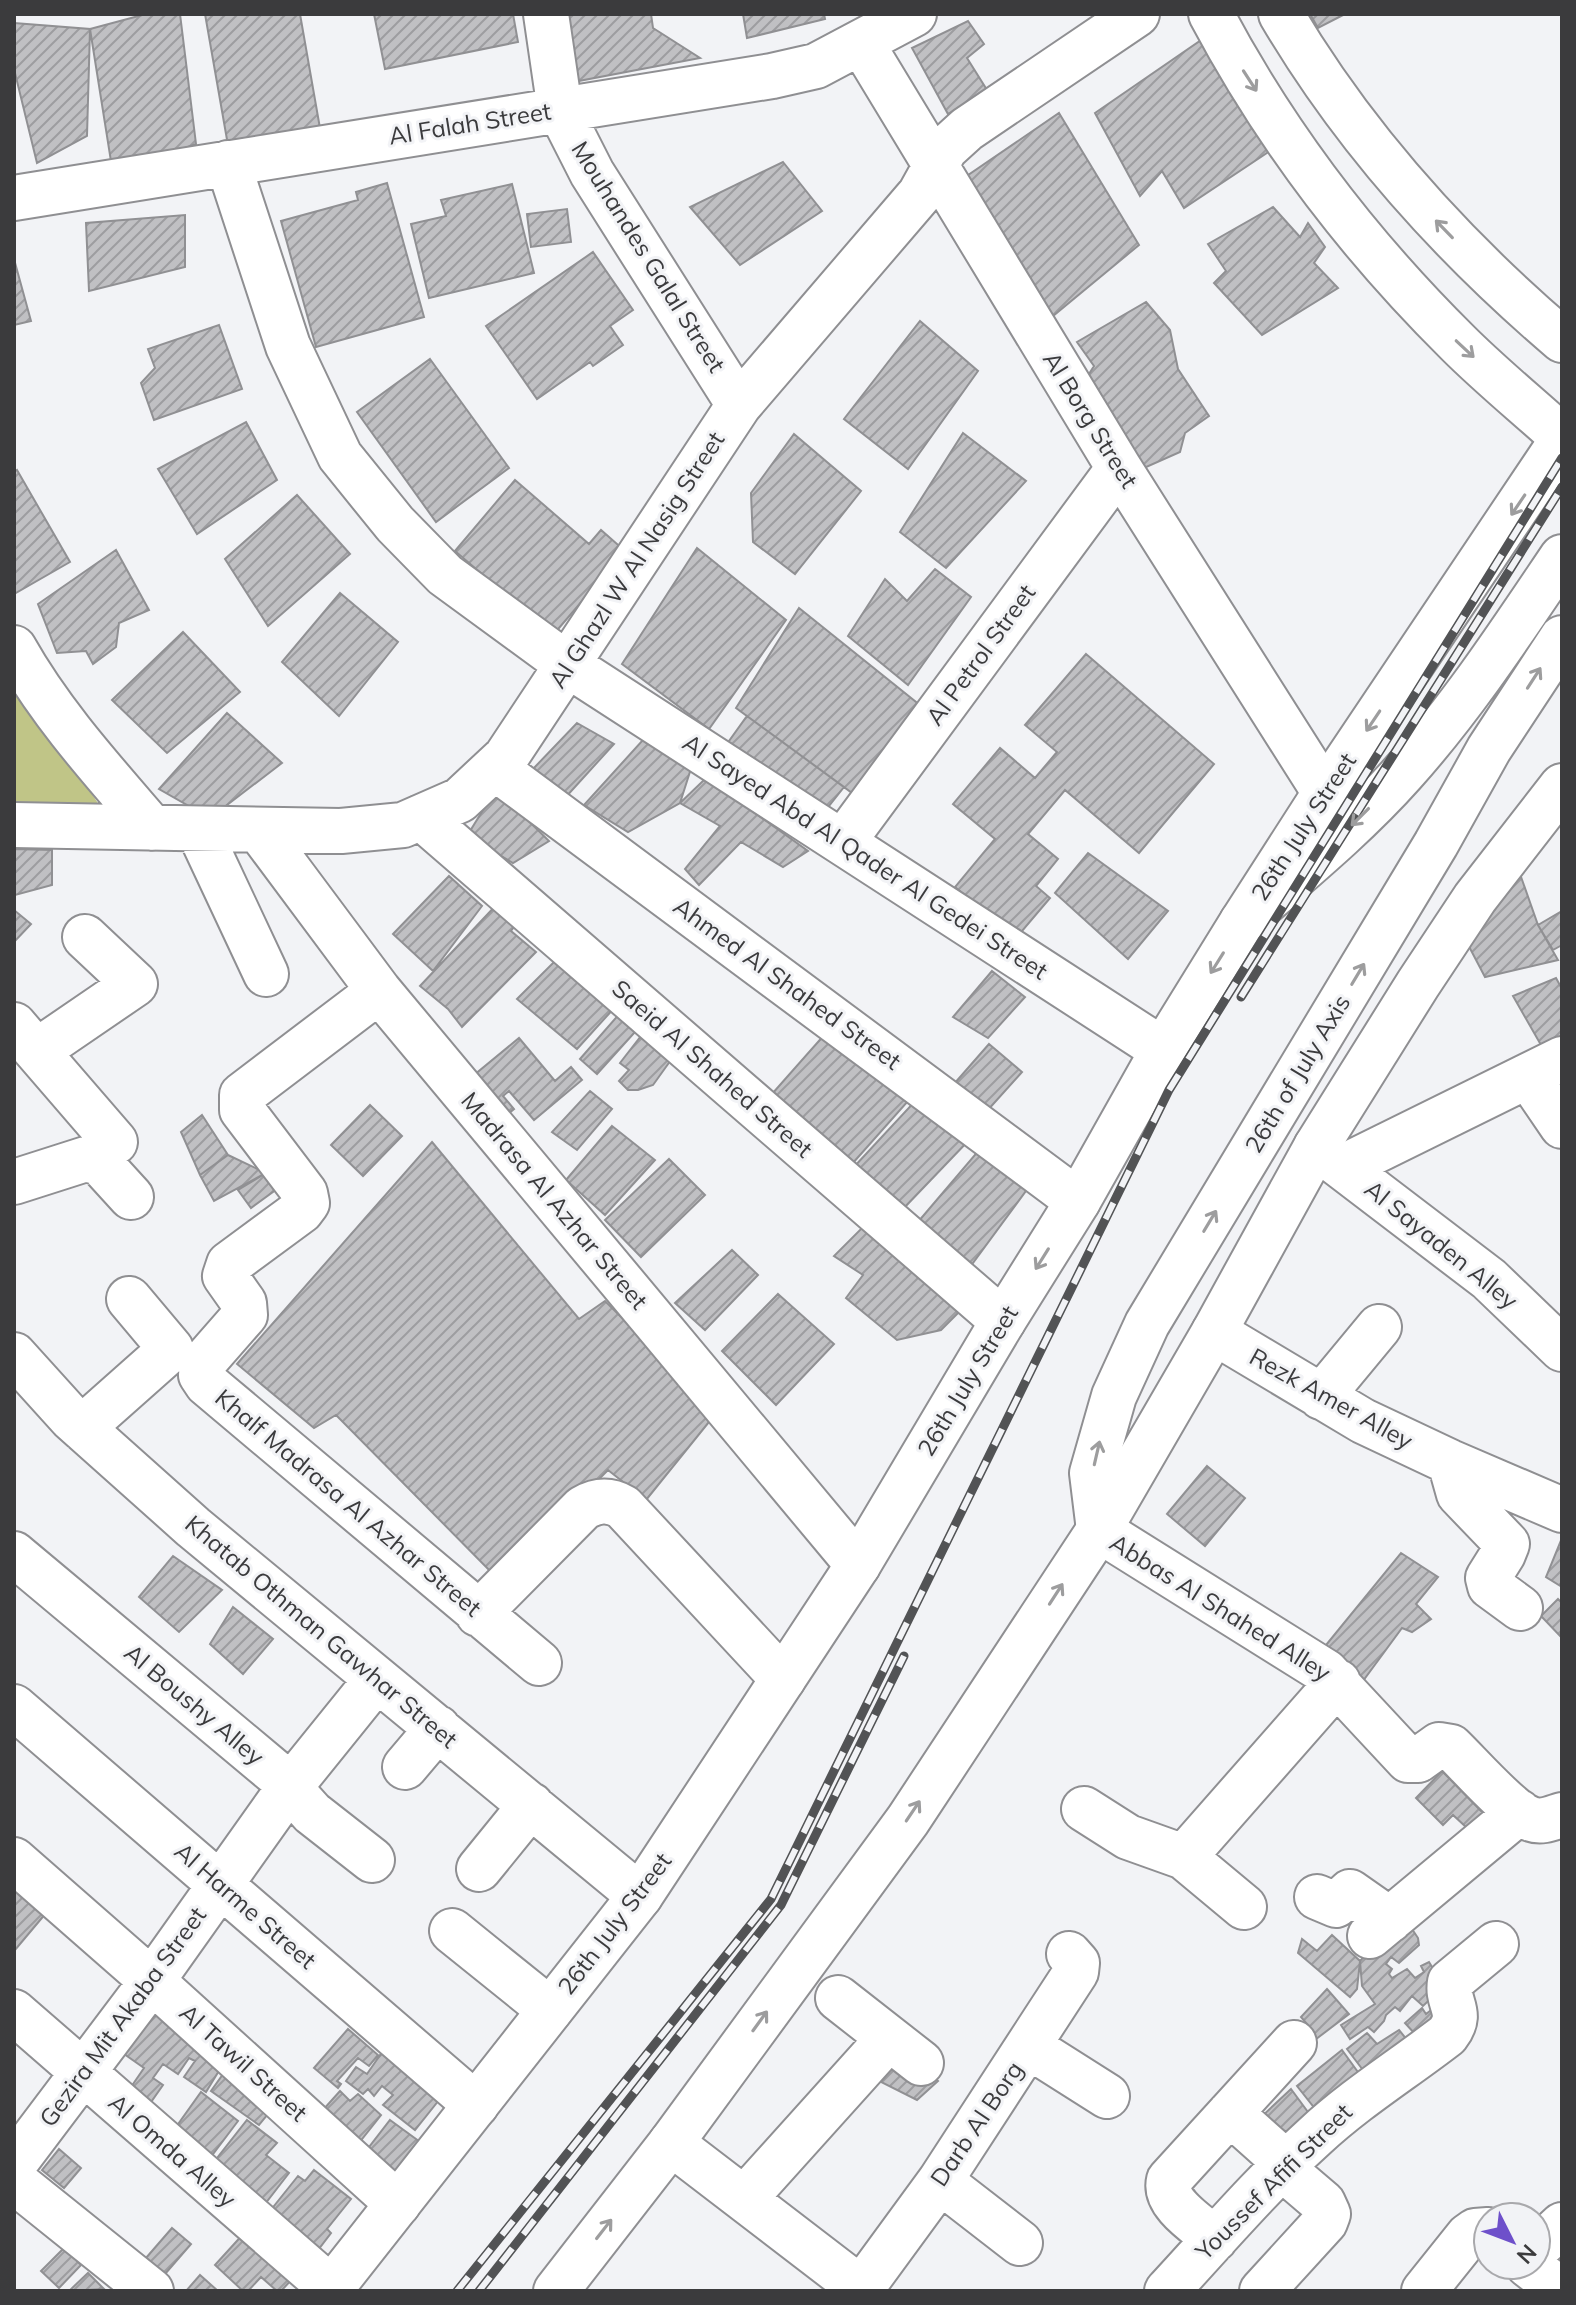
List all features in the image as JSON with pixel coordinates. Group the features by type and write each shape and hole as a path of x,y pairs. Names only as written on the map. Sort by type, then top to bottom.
{"main road":[{"name":"Mouhandes Galal Street","path":"546,14 560,110 592,173 739,405"},
{"name":"Al Falah Street","path":"14,198 772,76 816,66 914,14"},
{"name":"Al Ghazl W Al Nasig Street","path":"14,825 341,831 403,825 460,800 506,757 739,405 920,194 945,149 967,129 1137,14"},
{"path":"1211,14 1298,156 1374,253 1459,344 1562,438"},
{"path":"1281,14 1350,116 1425,209 1509,294 1562,340"},
{"name":"Al Borg Street","path":"862,44 1119,468 1325,793"},
{"name":"Al Sayed Abd Al Qader Al Gedei Street","path":"228,163 288,346 340,456 395,524 445,575 568,665 1163,1050"},
{"path":"1433,317 1481,267"},
{"name":"26th July Street","path":"330,2290 640,1896 858,1565 1242,922 1562,438"},
{"name":"Al Petrol Street","path":"843,842 1119,468"},
{"path":"1242,922 1355,822 1409,766 1483,674 1562,557"},
{"name":"26th of July Axis","path":"1099,1530 1092,1473 1105,1421 1129,1359 1147,1324 1436,844 1489,749 1562,638"},
{"path":"14,648 82,746 152,828"},
{"path":"1436,844 1562,691"},
{"name":"Ahmed Al Shahed Street","path":"495,768 1078,1201"},
{"path":"556,2291 671,2143 908,1820 1099,1530 1214,1332 1330,1157 1475,898 1557,804"},
{"name":"Saeid Al Shahed Street","path":"421,817 1003,1321"},
{"path":"198,829 266,974"},
{"name":"Madrasa Al Azhar Street","path":"259,830 379,991 858,1565"},
{"path":"85,937 135,984 25,1038 115,1142"},
{"name":"Khalf Madrasa Al Azhar Street","path":"379,991 242,1095 242,1110 305,1193 307,1203 301,1211 229,1264 225,1276 244,1303 245,1315 203,1363 201,1375 207,1384 539,1663"},
{"path":"1330,1157 1545,1068 1562,1126"},
{"name":"Al Sayaden Alley","path":"1330,1157 1489,1279 1562,1349"},
{"path":"14,1182 86,1159 100,1163 131,1197"},
{"path":"82,1428 171,1349 129,1299"},
{"path":"1321,1397 1379,1327"},
{"name":"Rezk Amer Alley","path":"1214,1332 1321,1397 1450,1462 1562,1510"},
{"name":"Khatab Othman Gawhar Street","path":"14,1355 82,1428 193,1527 640,1896"},
{"path":"1450,1462 1459,1494 1507,1544 1488,1578 1490,1586 1520,1608"},
{"path":"478,1614 583,1508 592,1502 613,1501 623,1507 783,1679"},
{"name":"Abbas Al Shahed Alley","path":"1099,1530 1326,1672 1408,1760 1418,1760 1439,1745 1451,1747 1519,1812"},
{"name":"Al Boushy Alley","path":"14,1554 277,1774 312,1813 372,1860"},
{"name":"Gezira Mit Akaba Street","path":"14,2164 152,1981 289,1788 377,1679"},
{"path":"1184,1857 1241,1763 1338,1682"},
{"name":"Al Harme Street","path":"14,1707 476,2105"},
{"path":"405,1767 438,1728"},
{"path":"479,1869 531,1805"},
{"path":"1084,1809 1128,1837 1184,1857 1244,1907"},
{"path":"1317,1897 1336,1905 1350,1892 1380,1928 1519,1812 1533,1820 1562,1815"},
{"name":"Al Tawil Street","path":"14,1860 398,2204"},
{"path":"452,1931 550,2010"},
{"name":"Youssef Afifi Street","path":"1167,2291 1284,2166 1356,2100 1447,2035 1456,2022 1448,1988 1450,1982 1496,1944"},
{"name":"Darb Al Borg","path":"862,2290 940,2181 1076,1972 1077,1963 1069,1954"},
{"path":"744,2199 905,2051 838,1998"},
{"name":"Al Omda Alley","path":"14,2012 330,2290"},
{"path":"1215,2239 1172,2200 1167,2187 1174,2174 1294,2043"},
{"path":"1028,2046 1107,2096"},
{"path":"1230,2113 1323,2203 1328,2214 1325,2222 1262,2291"},
{"path":"671,2143 862,2290"},
{"path":"14,2181 151,2291"},
{"path":"940,2181 1020,2243"},
{"path":"1424,2291 1472,2233"}],"green space":[{"path":"14,680 100,806 14,806"}],"building":[{"path":"146,14 180,14 196,144 113,174 90,29"},
{"path":"205,14 300,14 321,134 229,151"},
{"path":"374,14 513,14 518,42 385,69"},
{"path":"556,14 651,14 653,28 700,58 568,83"},
{"path":"743,14 824,14 825,19 747,38"},
{"path":"1310,14 1345,14 1318,28"},
{"path":"968,21 984,44 967,58 987,90 948,114 912,48"},
{"path":"14,23 90,29 87,136 37,163 14,69"},
{"path":"1210,34 1279,145 1184,208 1162,171 1140,196 1095,113"},
{"path":"1059,113 1139,245 1047,321 955,184"},
{"path":"783,162 822,211 740,265 690,207"},
{"path":"387,183 424,317 316,347 281,221 358,200 356,192"},
{"path":"512,184 534,273 429,298 411,224 446,216 441,200"},
{"path":"1273,207 1300,237 1308,223 1325,247 1314,263 1338,288 1262,335 1214,283 1226,271 1208,244"},
{"path":"567,209 571,242 531,247 527,214"},
{"path":"185,215 185,267 89,291 86,223"},
{"path":"593,252 633,310 610,326 623,345 593,366 590,362 537,399 486,326"},
{"path":"14,259 31,321 14,325"},
{"path":"1146,302 1170,330 1178,369 1209,416 1185,433 1180,452 1135,472 1082,385 1094,366 1077,342"},
{"path":"920,321 978,371 908,469 844,419"},
{"path":"219,325 242,389 154,420 141,383 155,368 148,349"},
{"path":"430,359 509,468 436,522 357,412"},
{"path":"246,422 277,480 197,534 158,469"},
{"path":"963,433 1026,481 946,568 900,532"},
{"path":"794,434 861,491 795,574 753,542 751,493"},
{"path":"17,470 70,562 14,594 14,472"},
{"path":"515,480 589,544 601,530 625,551 553,635 455,551"},
{"path":"297,495 350,554 268,626 225,559"},
{"path":"697,548 786,620 709,729 622,664"},
{"path":"116,550 149,610 119,623 116,647 93,664 86,651 57,653 38,604"},
{"path":"935,569 971,597 908,685 848,636 885,579 907,601"},
{"path":"340,593 398,642 339,716 282,662"},
{"path":"799,608 926,710 863,801 736,708"},
{"path":"183,632 240,692 167,753 112,700"},
{"path":"1086,654 1214,764 1139,853 1065,790 1028,834 1058,859 1036,886 1050,898 1016,938 955,887 995,839 953,804 1000,748 1035,778 1057,752 1025,725"},
{"path":"227,713 282,763 210,818 159,789"},
{"path":"747,716 844,787 818,820 719,755"},
{"path":"577,723 614,744 564,799 532,770"},
{"path":"652,730 695,756 680,803 628,832 584,805"},
{"path":"706,778 808,851 783,867 741,842 699,885 685,869 720,826 680,803"},
{"path":"496,789 549,841 513,863 467,836"},
{"path":"14,849 52,850 52,885 15,895"},
{"path":"1088,853 1168,911 1128,959 1055,893"},
{"path":"1520,874 1538,925 1558,960 1485,977 1465,939"},
{"path":"449,876 482,906 433,971 393,934"},
{"path":"500,901 519,920 511,931 536,952 462,1027 448,1009 420,986"},
{"path":"14,910 31,924 14,942"},
{"path":"1562,911 1562,945 1553,950 1538,925"},
{"path":"557,959 616,1006 577,1049 517,999"},
{"path":"992,971 1025,997 988,1038 953,1017"},
{"path":"1556,978 1562,989 1562,1044 1545,1052 1513,996"},
{"path":"628,1004 644,1022 597,1074 580,1059"},
{"path":"832,1026 917,1091 852,1164 772,1094"},
{"path":"648,1027 676,1053 653,1085 628,1090 619,1081 629,1070 620,1063"},
{"path":"519,1038 555,1081 571,1067 582,1080 534,1120 509,1091 503,1096 514,1109 493,1126 468,1080"},
{"path":"989,1044 1022,1072 986,1112 954,1084"},
{"path":"590,1091 612,1109 577,1150 552,1132"},
{"path":"917,1099 970,1139 902,1210 853,1168"},
{"path":"370,1105 402,1136 363,1176 331,1145"},
{"path":"202,1115 228,1155 200,1175 181,1132"},
{"path":"612,1126 655,1160 605,1215 566,1180"},
{"path":"432,1142 579,1319 605,1301 717,1412 646,1500 608,1470 499,1580 336,1415 314,1428 237,1364"},
{"path":"985,1143 1034,1180 970,1267 918,1222"},
{"path":"228,1155 266,1173 214,1201 200,1175"},
{"path":"669,1159 705,1195 641,1257 605,1220"},
{"path":"266,1173 277,1189 251,1208 238,1190"},
{"path":"869,1221 969,1302 941,1330 897,1340 846,1298 863,1275 834,1256"},
{"path":"732,1250 758,1275 705,1330 675,1303"},
{"path":"778,1294 834,1344 776,1405 722,1351"},
{"path":"1207,1466 1245,1498 1205,1546 1167,1514"},
{"path":"1562,1538 1562,1587 1546,1577"},
{"path":"1401,1553 1438,1577 1416,1604 1431,1619 1412,1632 1402,1628 1360,1685 1322,1650"},
{"path":"173,1556 222,1590 179,1632 139,1597"},
{"path":"1558,1599 1562,1603 1562,1638 1541,1616"},
{"path":"233,1607 273,1639 243,1674 210,1644"},
{"path":"1442,1771 1482,1812 1485,1808 1498,1821 1480,1840 1453,1815 1443,1825 1416,1798"},
{"path":"14,1886 46,1913 15,1950 14,1949"},
{"path":"1402,1914 1418,1938 1419,1945 1399,1963 1391,1957 1386,1964 1392,1969 1389,1974 1392,1978 1407,1969 1415,1978 1424,1972 1421,1966 1429,1962 1444,1986 1423,2006 1412,1996 1400,2011 1395,2007 1386,2015 1374,2032 1368,2027 1350,2039 1341,2025 1375,2004 1362,1986 1360,1961"},
{"path":"1332,1935 1360,1961 1357,1989 1350,1997 1298,1953 1302,1939 1317,1951"},
{"path":"1327,1989 1349,2014 1307,2046 1301,2040 1313,2031 1301,2017"},
{"path":"154,1995 228,2056 206,2092 184,2077 195,2061 189,2058 178,2074 163,2064 153,2078 163,2085 144,2112 131,2087 144,2068 117,2049"},
{"path":"1435,2007 1439,2033 1425,2045 1405,2023 1422,2008 1426,2014"},
{"path":"348,2029 378,2055 369,2066 358,2058 337,2081 341,2084 338,2088 314,2068"},
{"path":"1399,2030 1417,2052 1372,2082 1347,2049 1367,2033 1377,2044"},
{"path":"385,2048 443,2095 415,2130 383,2105 393,2095 382,2086 374,2096 368,2089 363,2094 346,2081 356,2067 367,2074"},
{"path":"905,2050 938,2081 917,2100 881,2082"},
{"path":"1342,2050 1368,2086 1324,2120 1297,2086"},
{"path":"226,2070 273,2108 259,2125 211,2091"},
{"path":"1291,2089 1316,2123 1287,2157 1259,2119"},
{"path":"340,2091 350,2101 358,2094 381,2115 355,2148 313,2121"},
{"path":"201,2092 238,2121 207,2162 171,2134"},
{"path":"247,2120 277,2143 266,2155 289,2173 258,2213 206,2172"},
{"path":"390,2120 431,2150 399,2191 366,2151"},
{"path":"59,2149 81,2168 64,2188 42,2170"},
{"path":"314,2170 351,2199 327,2229 331,2233 318,2250 270,2211 298,2176 305,2181"},
{"path":"172,2228 191,2244 165,2274 146,2258"},
{"path":"246,2231 295,2276 281,2291 261,2277 248,2291 243,2291 215,2265"},
{"path":"64,2248 81,2265 59,2288 41,2271"},
{"path":"88,2273 104,2289 69,2291"},
{"path":"200,2275 218,2291 186,2291"}],"railway":[{"path":"457,2291 771,1899 1169,1090 1562,458"},
{"path":"1241,997 1562,487"},
{"path":"479,2291 781,1905 904,1656"}]}
